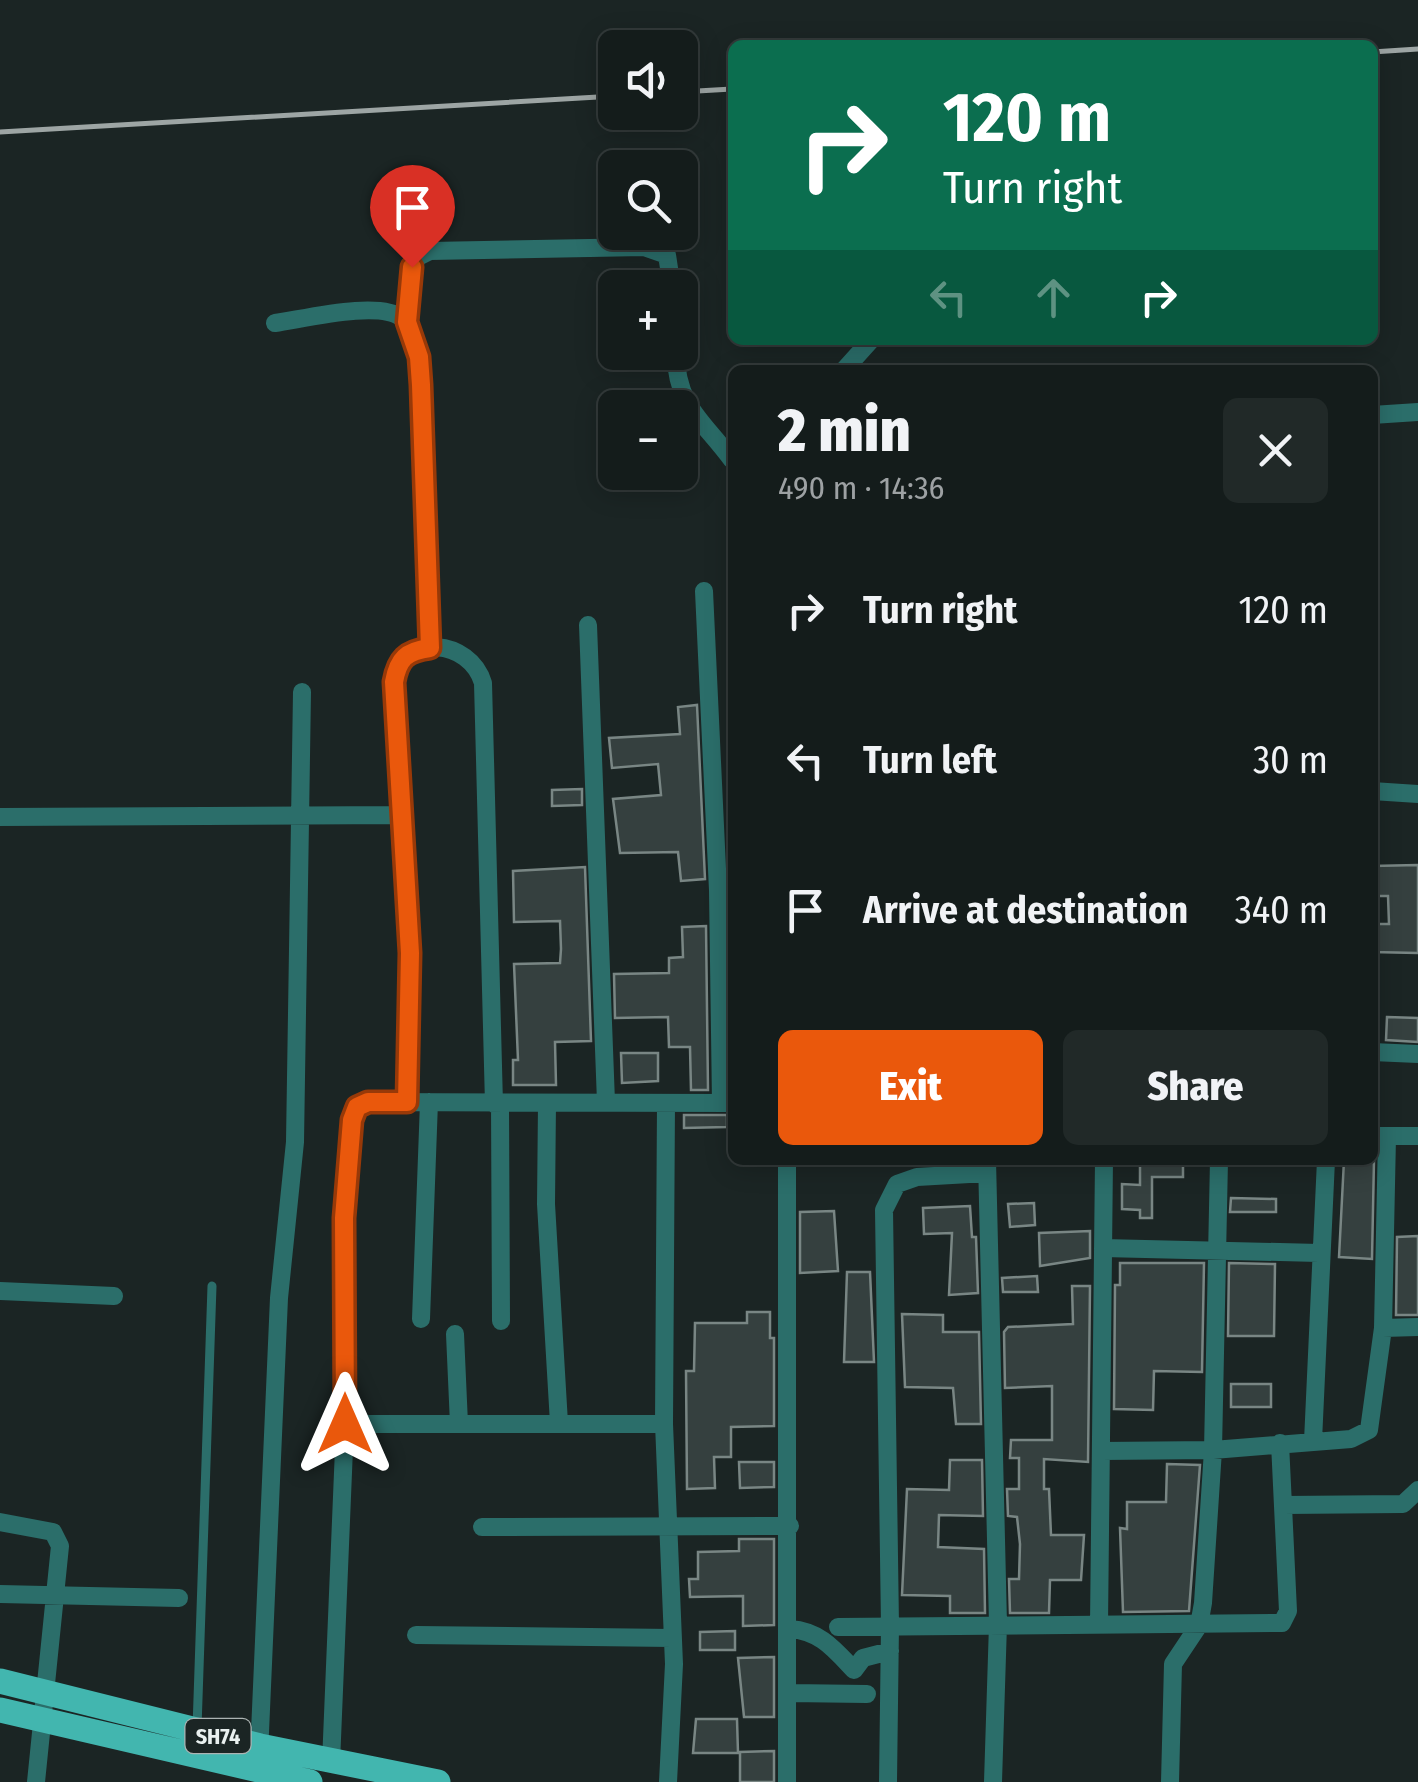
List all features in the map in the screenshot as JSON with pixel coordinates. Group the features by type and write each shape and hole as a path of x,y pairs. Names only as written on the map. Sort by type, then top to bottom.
{"main road":[{"name":"SH74","path":"0,1681 370,1776 438,1782"},
{"name":"SH74","path":"0,1710 310,1782"}],"street":[{"path":"430,648 421,385 419,357 407,322 416,258 430,251 644,247 668,255 670,270"},
{"path":"275,323 378,310 407,322"},
{"path":"848,365 866,345"},
{"path":"677,370 687,408 728,450"},
{"path":"1378,414 1418,412"},
{"path":"330,1763 345,1424 344,1218 352,1120 357,1107 368,1102 727,1103 704,591"},
{"path":"588,625 606,1102"},
{"path":"407,1102 410,953 395,676 411,651 430,648 468,655 478,666 483,683 502,1322"},
{"path":"258,1772 279,1298 295,1142 302,692"},
{"path":"1378,792 1418,794"},
{"path":"0,817 402,815"},
{"path":"1378,1052 1418,1054"},
{"path":"421,1320 429,1102"},
{"path":"547,1102 546,1204 559,1423"},
{"path":"666,1103 664,1424 672,1638 668,1782"},
{"path":"1101,1451 1213,1450 1351,1438 1369,1430 1383,1328 1380,1136 1418,1136"},
{"path":"787,1165 787,1782"},
{"path":"1099,1625 1104,1165"},
{"path":"1170,1782 1173,1664 1199,1625 1213,1450 1219,1165"},
{"path":"1313,1441 1326,1165"},
{"path":"888,1782 890,1626 884,1210 898,1184 917,1177 987,1166 998,1624 993,1782"},
{"path":"1103,1248 1319,1253"},
{"path":"0,1290 114,1296"},
{"path":"1383,1328 1418,1327"},
{"path":"455,1334 459,1424"},
{"path":"345,1424 664,1424"},
{"path":"838,1627 1271,1625 1288,1617 1280,1443"},
{"path":"1283,1505 1402,1504 1418,1490"},
{"path":"0,1522 41,1528 58,1538 56,1595 36,1782"},
{"path":"482,1528 790,1526"},
{"path":"0,1594 179,1598"},
{"path":"790,1629 807,1630 824,1639 854,1670 888,1737"},
{"path":"416,1635 672,1638"},
{"path":"854,1670 863,1658 890,1651"},
{"path":"789,1693 867,1694"}],"lane":[{"path":"197,1732 212,1286"}],"building":[{"path":"697,705 705,879 681,881 678,852 620,853 613,799 661,795 658,764 612,768 609,738 680,734 678,707"},
{"path":"582,789 582,805 552,806 552,790"},
{"path":"1418,865 1418,953 1378,952 1378,924 1389,924 1388,896 1378,896 1378,866"},
{"path":"585,867 591,1041 555,1042 556,1085 513,1085 513,1060 518,1060 514,964 560,963 561,949 560,921 514,922 513,871"},
{"path":"706,926 708,1090 691,1090 690,1047 669,1047 668,1017 615,1018 614,974 669,973 669,958 683,957 682,927"},
{"path":"1387,1017 1418,1018 1418,1042 1386,1040"},
{"path":"621,1053 658,1053 658,1081 622,1083"},
{"path":"684,1115 727,1115 727,1127 684,1128"},
{"path":"1140,1165 1183,1165 1183,1177 1152,1177 1152,1218 1140,1218 1140,1210 1122,1209 1122,1184 1140,1185"},
{"path":"1344,1165 1374,1165 1372,1259 1339,1257"},
{"path":"1231,1198 1276,1199 1276,1212 1230,1212"},
{"path":"1034,1203 1035,1225 1010,1227 1008,1204"},
{"path":"970,1206 972,1237 976,1237 978,1293 949,1295 952,1233 924,1234 923,1208"},
{"path":"834,1211 838,1271 800,1273 800,1212"},
{"path":"1090,1231 1090,1258 1040,1266 1039,1233"},
{"path":"1418,1236 1418,1315 1396,1315 1397,1237"},
{"path":"1120,1263 1204,1263 1202,1372 1154,1371 1153,1410 1114,1409 1115,1285 1120,1285"},
{"path":"1229,1263 1275,1264 1274,1336 1228,1336"},
{"path":"847,1272 870,1272 874,1362 844,1362"},
{"path":"1037,1276 1038,1292 1003,1292 1002,1278"},
{"path":"1072,1286 1090,1286 1088,1462 1044,1459 1044,1489 1049,1489 1051,1535 1084,1535 1081,1580 1050,1580 1049,1613 1010,1613 1009,1579 1019,1579 1020,1544 1017,1517 1008,1516 1007,1489 1019,1489 1019,1458 1010,1458 1011,1440 1052,1440 1052,1386 1005,1388 1004,1332 1008,1327 1073,1324"},
{"path":"747,1312 770,1312 770,1338 774,1338 774,1426 731,1427 731,1457 714,1457 715,1488 687,1489 686,1371 694,1371 695,1323 747,1323"},
{"path":"902,1314 943,1315 943,1332 979,1332 981,1424 956,1424 953,1388 905,1387"},
{"path":"1231,1384 1271,1384 1271,1407 1231,1407"},
{"path":"950,1460 982,1460 983,1516 939,1515 938,1547 984,1549 985,1613 950,1613 950,1596 902,1595 907,1489 949,1490"},
{"path":"739,1462 774,1462 774,1487 740,1488"},
{"path":"1167,1464 1200,1465 1189,1611 1123,1612 1120,1528 1127,1529 1127,1502 1166,1502"},
{"path":"739,1539 774,1539 774,1625 743,1626 743,1596 690,1597 689,1579 698,1579 698,1552 739,1551"},
{"path":"735,1631 735,1650 700,1650 700,1632"},
{"path":"774,1657 774,1717 744,1717 738,1658"},
{"path":"696,1719 737,1719 738,1753 693,1753"},
{"path":"774,1751 774,1782 740,1782 740,1752"}],"railway":[{"path":"1378,52 1418,49"},
{"path":"698,91 728,89"},
{"path":"0,132 598,97"}],"route":[{"path":"345,1424 344,1218 352,1120 357,1107 368,1102 407,1102 410,953 394,682 402,657 430,648 421,385 416,343 407,322 412,267"}]}
